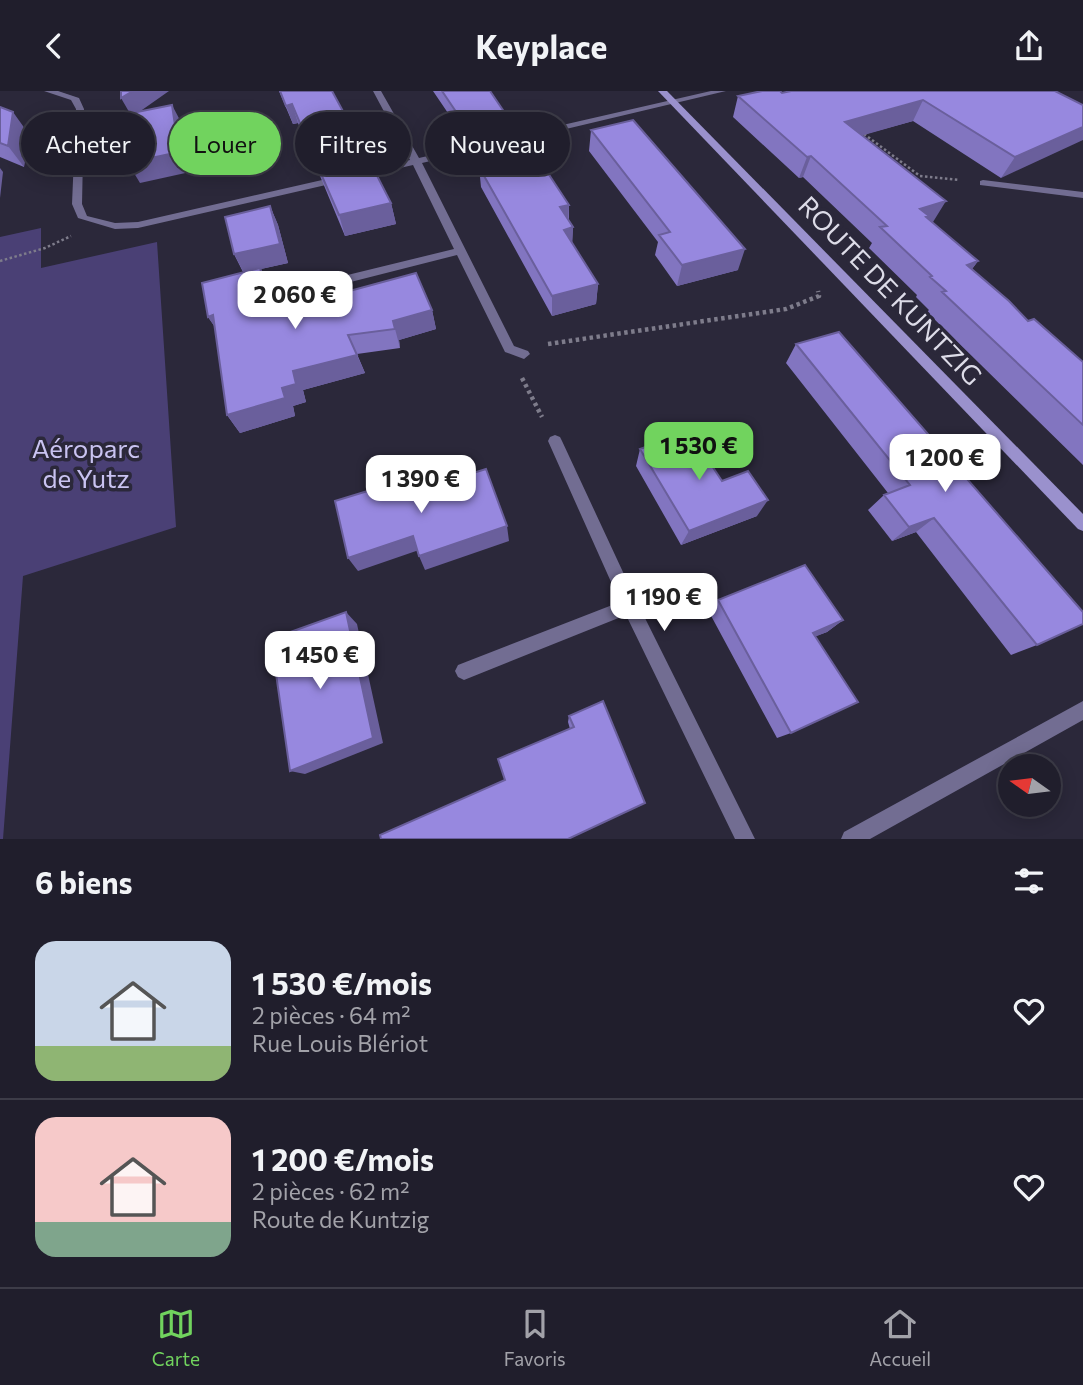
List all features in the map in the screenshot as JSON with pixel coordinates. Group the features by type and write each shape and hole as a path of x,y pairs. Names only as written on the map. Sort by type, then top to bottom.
{"street":[{"path":"48,91 75,99 80,109 77,204 83,218 115,226 138,225 722,91"},
{"path":"377,91 416,161 509,349 524,354"},
{"name":"ROUTE DE KUNTZIG","path":"662,91 1083,524"},
{"path":"983,183 1083,195"},
{"path":"327,284 461,251"},
{"path":"555,441 630,605 745,839"},
{"path":"464,671 630,605"},
{"path":"850,839 1083,710"}],"path":[{"path":"858,130 920,176 983,183"},
{"path":"0,261 44,249 97,223"},
{"path":"555,441 520,373 524,354 543,344 786,309 819,296 818,289 846,278"}],"green space":[{"name":"Aéroparc de Yutz","path":"41,228 41,268 157,242 176,527 23,576 3,839 0,839 0,237"}],"building":[{"path":"121,91 133,91 121,98"},
{"path":"280,91 332,91 343,112 295,112 292,104 286,106"},
{"path":"442,91 490,91 504,112 456,112"},
{"path":"762,91 1055,91 1083,105 1083,127 1015,157 923,100 845,122 946,201 920,209 978,261 967,265 1028,321 1034,319 1083,362 1083,425 942,292 946,291 880,227 887,226 811,156 807,157 738,96"},
{"path":"172,105 173,112 169,112 169,154 155,157 155,112 137,112"},
{"path":"0,107 13,112 8,146 0,143"},
{"path":"633,120 745,249 682,265 659,235 670,232 591,130"},
{"path":"322,175 377,175 391,203 339,215"},
{"path":"484,175 549,175 569,205 560,207 573,227 564,230 598,284 552,296"},
{"path":"270,206 280,244 234,254 225,217"},
{"path":"260,268 272,312 416,273 432,310 393,321 395,329 348,335 357,355 293,371 296,384 282,388 285,398 227,415 213,315 208,317 202,283"},
{"path":"839,332 1083,612 1083,624 1037,645 934,518 909,527 884,495 910,485 796,344"},
{"path":"689,431 722,481 748,471 768,500 689,531 640,449"},
{"path":"486,469 507,526 419,556 413,536 348,558 335,501 397,482 402,495"},
{"path":"805,565 843,620 813,633 858,702 791,733 718,600"},
{"path":"346,612 373,738 290,771 271,639"},
{"path":"603,701 645,803 568,839 381,839 380,835 505,780 498,759 574,727 569,716"}]}
